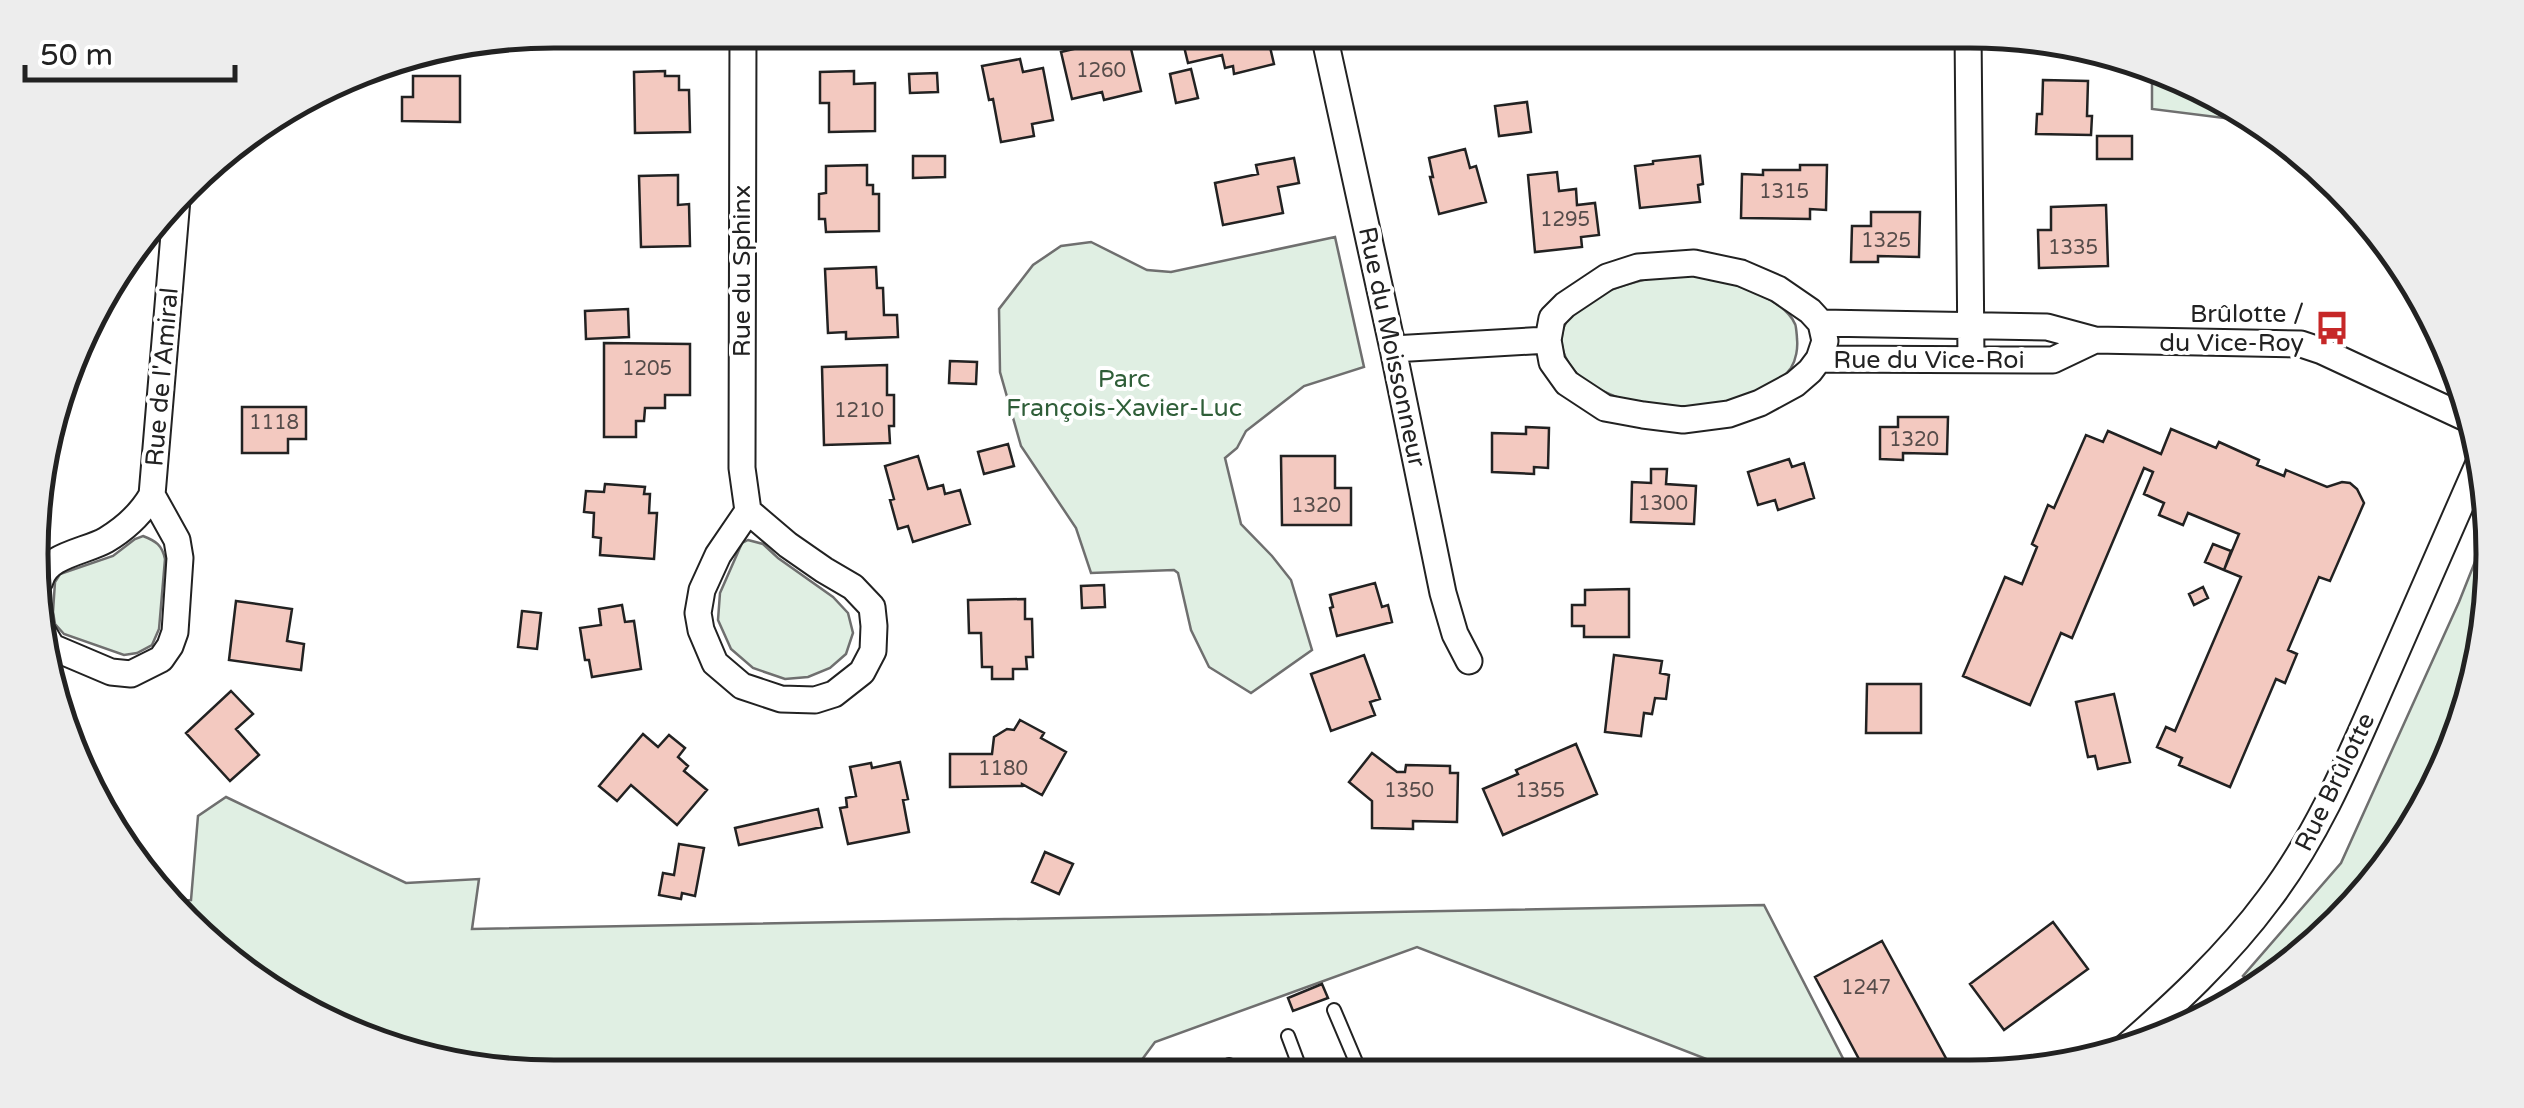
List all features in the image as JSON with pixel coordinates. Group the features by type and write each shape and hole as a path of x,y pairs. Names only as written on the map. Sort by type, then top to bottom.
{"street":[{"name":"Rue du Sphinx","path":"743,48 742,468 748,512"},
{"name":"Rue du Moissonneur","path":"1327,48 1443,593 1468,661"},
{"path":"1968,48 1971,359"},
{"name":"Rue de l'Amiral","path":"48,566 105,540 143,511 152,495 175,218"},
{"name":"Rue du Vice-Roi","path":"1694,263 1741,272 1778,289 1821,323 1825,341 1819,359 1796,384 1728,414 1683,420 1605,408 1566,383 1552,362 1548,340 1552,318 1606,277 1668,264 1694,263"},
{"name":"Rue du Vice-Roi","path":"1821,323 2047,327 2096,340 2301,344 2456,413"},
{"path":"1393,349 1548,340"},
{"name":"Rue du Vice-Roi","path":"1819,359 2054,360 2096,340"},
{"name":"Rue Brûlotte","path":"2147,1029 2219,957 2268,901 2302,850 2337,787 2471,481"},
{"name":"Rue de l'Amiral","path":"56,649 111,672 131,674 162,658 170,646 175,632 178,540 152,495"},
{"path":"748,512 788,545 854,587 872,607 874,650 862,672 834,694 815,700 781,698 742,686 715,663 701,630 698,613 702,590 718,555 748,512"}],"lane":[{"path":"1334,1010 1355,1060"},
{"path":"1288,1036 1297,1060"}],"green space":[{"path":"2152,81 2229,119 2152,109"},
{"name":"Parc François-Xavier-Luc","path":"1335,237 1364,367 1304,386 1246,431 1237,448 1225,458 1241,524 1291,580 1312,650 1251,693 1209,667 1191,630 1178,573 1174,570 1091,573 1076,528 1021,446 1000,372 999,309 1033,265 1061,246 1091,242 1147,270 1171,272"},
{"path":"1665,275 1720,281 1779,305 1796,326 1797,350 1791,368 1766,389 1749,396 1692,408 1641,405 1582,379 1569,364 1562,346 1563,330 1570,316 1616,288"},
{"path":"143,536 158,544 165,559 159,629 152,645 124,655 64,634 55,624 53,612 55,582 60,574 113,556"},
{"path":"748,540 763,544 848,613 853,633 846,654 830,668 808,677 785,679 753,668 731,649 718,620 720,593 742,543"},
{"path":"2476,560 2472,620 2459,685 2438,748 2409,807 2351,888 2304,935 2246,978 2243,976 2341,863"},
{"path":"226,797 406,883 479,879 472,929 1764,905 1844,1060 1709,1060 1417,947 1155,1042 1142,1060 554,1060 488,1056 423,1043 360,1022 301,993 220,935 185,900 191,900 198,816"}],"building":[{"path":"1078,48 1131,48 1141,91 1104,100 1102,92 1072,99 1061,52"},
{"path":"1184,48 1270,48 1274,64 1234,74 1233,66 1225,68 1222,55 1188,63"},
{"path":"1020,59 1023,72 1043,68 1053,120 1032,124 1034,136 1001,142 982,66"},
{"path":"1191,69 1198,98 1176,103 1170,74"},
{"path":"665,71 665,76 679,76 679,90 689,90 690,132 635,133 634,72"},
{"path":"854,71 854,84 875,83 875,131 829,132 829,103 820,103 820,72"},
{"path":"937,73 938,92 910,93 909,74"},
{"path":"413,76 460,76 460,122 402,121 402,97 413,97"},
{"path":"2043,80 2088,81 2091,135 2036,134 2037,114 2042,114"},
{"path":"1527,102 1531,132 1499,136 1495,106"},
{"path":"2097,136 2132,136 2132,159 2097,159"},
{"path":"1465,149 1470,168 1476,166 1486,202 1439,214 1429,158"},
{"path":"913,156 945,156 945,177 913,178"},
{"path":"1700,156 1700,202 1640,208 1635,166"},
{"path":"1294,158 1299,183 1278,187 1283,213 1223,225 1215,183 1258,174 1256,165"},
{"path":"867,165 867,185 873,185 873,194 879,194 879,231 826,232 825,219 819,219 819,194 826,193 826,166"},
{"path":"1800,165 1827,165 1826,210 1810,209 1810,219 1741,218 1742,174 1800,170"},
{"path":"1557,172 1559,191 1576,189 1577,205 1595,203 1599,235 1581,237 1582,247 1535,252 1528,175"},
{"path":"678,175 678,205 689,204 690,246 641,247 639,176"},
{"path":"2106,205 2108,266 2039,268 2038,230 2051,230 2051,207"},
{"path":"1871,212 1920,212 1919,257 1878,256 1878,262 1851,262 1852,226 1871,226"},
{"path":"876,267 877,288 883,288 884,315 897,315 898,337 846,339 846,332 828,333 825,269"},
{"path":"628,309 629,337 586,339 585,311"},
{"path":"604,343 690,344 690,395 665,395 665,408 645,408 644,421 636,421 636,437 604,437"},
{"path":"950,361 977,362 976,384 949,383"},
{"path":"887,365 887,395 894,395 890,443 824,445 822,367"},
{"path":"242,407 306,407 306,439 288,439 288,453 242,453"},
{"path":"1898,417 1948,417 1947,454 1903,453 1903,460 1880,459 1880,427 1898,427"},
{"path":"1526,427 1549,428 1548,468 1534,467 1534,474 1492,472 1492,433 1526,434"},
{"path":"2171,429 2216,448 2219,442 2284,476 2286,470 2327,487 2350,483 2364,503 2330,581 2319,577 2288,650 2297,654 2285,683 2276,679 2230,787 2179,765 2182,758 2157,747 2166,727 2175,731 2241,577 2224,570 2239,534 2188,513 2183,525 2159,515 2164,503 2144,494 2153,472 2144,468 2072,638 2061,633 2030,705 1963,676 2005,577 2022,584 2037,547 2032,544 2048,505 2054,508 2086,435 2103,442 2108,431 2161,454"},
{"path":"1008,444 1014,466 984,474 978,452"},
{"path":"918,456 928,489 943,485 945,494 960,490 970,524 913,542 908,526 898,529 885,466"},
{"path":"1281,456 1335,456 1335,488 1351,488 1351,525 1282,525"},
{"path":"1789,459 1792,467 1804,463 1814,498 1778,510 1775,500 1758,505 1748,472"},
{"path":"1651,469 1667,469 1666,484 1696,486 1694,524 1631,522 1632,482 1651,483"},
{"path":"605,484 645,487 644,494 650,494 649,513 657,513 654,559 600,555 601,538 593,537 594,513 584,512 586,491 604,492"},
{"path":"2213,544 2231,551 2224,570 2205,562"},
{"path":"1375,583 1382,607 1388,605 1392,622 1337,636 1330,595"},
{"path":"1104,585 1105,607 1082,608 1081,586"},
{"path":"2203,587 2208,598 2194,605 2189,594"},
{"path":"1629,589 1629,637 1584,637 1584,626 1572,626 1572,605 1585,605 1585,590"},
{"path":"1025,599 1025,619 1032,619 1033,657 1026,657 1027,669 1013,669 1013,679 992,679 992,667 982,667 981,633 969,633 968,600"},
{"path":"236,601 292,609 287,641 304,644 301,670 229,660"},
{"path":"622,605 625,622 634,621 641,669 592,677 580,628 601,625 599,609"},
{"path":"522,611 541,613 537,649 518,647"},
{"path":"1364,655 1380,699 1370,702 1375,715 1331,731 1311,674"},
{"path":"1614,655 1662,661 1660,673 1669,675 1666,699 1655,698 1652,714 1644,713 1641,736 1605,732"},
{"path":"1867,684 1921,684 1921,733 1866,733"},
{"path":"231,691 253,714 236,729 259,755 230,781 186,733"},
{"path":"2114,694 2130,762 2098,769 2095,756 2088,757 2076,702"},
{"path":"1020,720 1044,733 1041,738 1066,752 1042,795 1022,784 950,787 950,754 992,754 994,737 1007,729 1014,730"},
{"path":"643,734 658,747 669,735 685,748 678,757 688,766 684,771 707,790 677,825 631,785 617,801 599,786"},
{"path":"1576,744 1597,794 1503,835 1483,789"},
{"path":"1372,753 1397,772 1405,772 1406,765 1450,766 1450,773 1458,773 1457,822 1413,821 1413,829 1372,828 1372,801 1349,782"},
{"path":"900,762 908,799 903,800 909,832 848,844 840,808 847,807 846,798 856,796 850,767 871,763 872,768"},
{"path":"818,809 822,827 739,845 735,828"},
{"path":"679,844 704,848 695,896 682,893 681,899 659,895 663,873 674,875"},
{"path":"1045,852 1073,864 1059,894 1032,882"},
{"path":"2053,922 2088,969 2004,1030 1970,984"},
{"path":"1882,941 1947,1060 1859,1060 1815,977"},
{"path":"1322,984 1328,998 1293,1011 1288,998"}],"place":[{"name":"Brûlotte / du Vice-Roy","path":"2332,328"}]}
